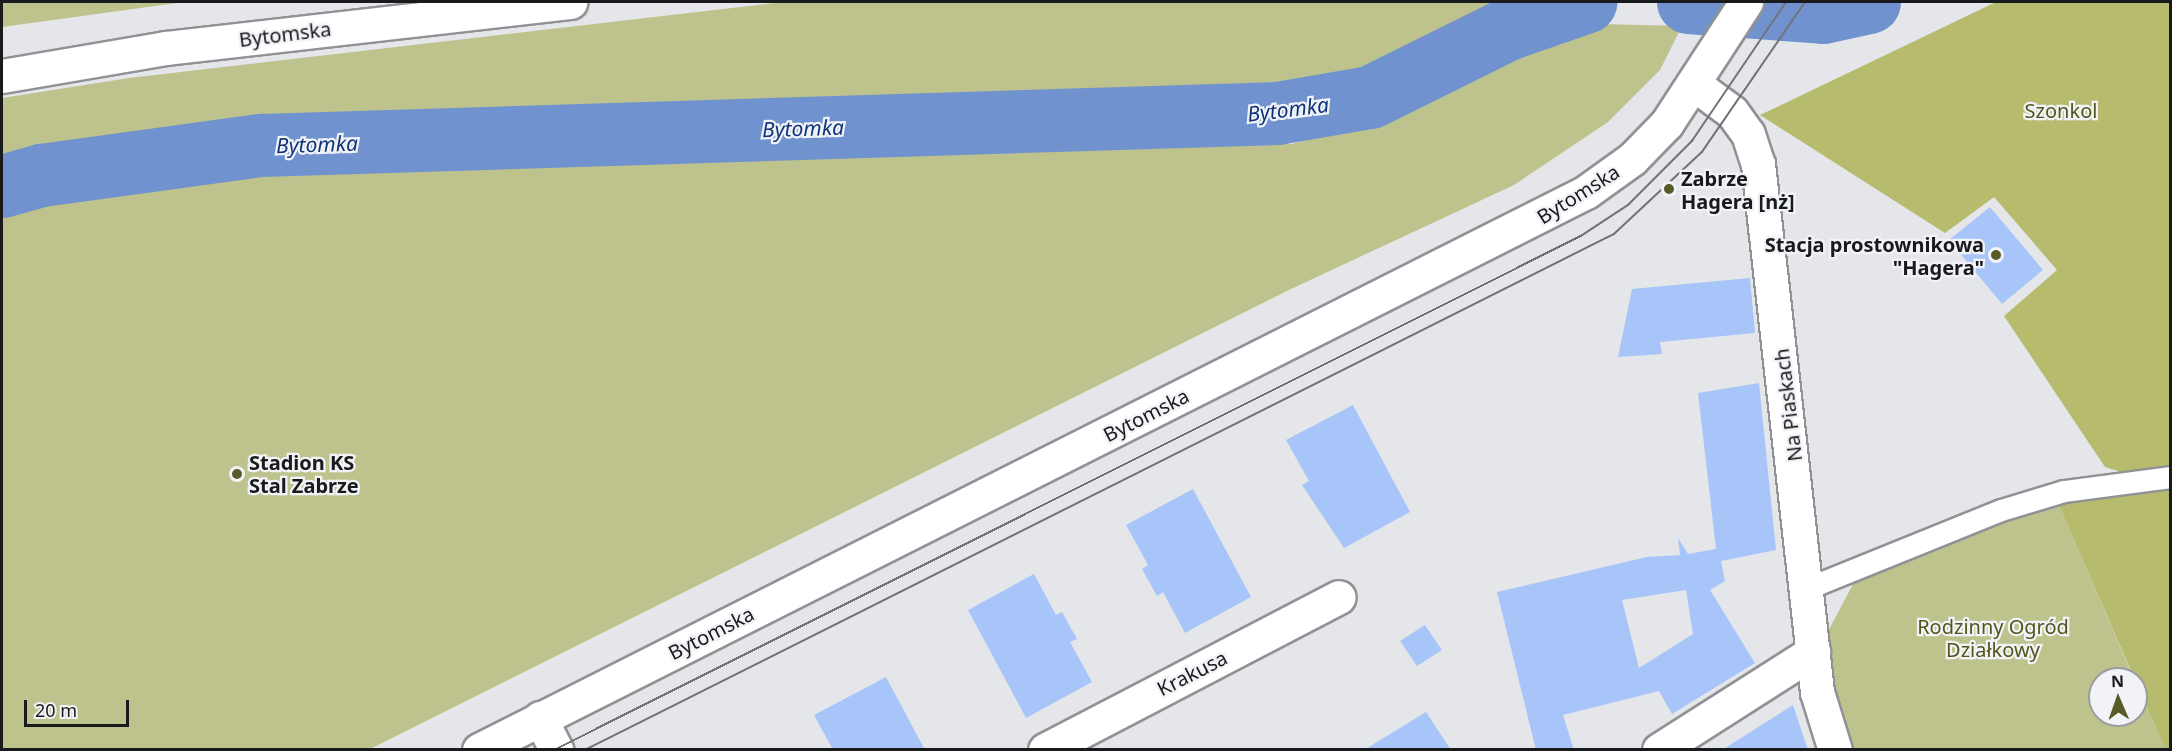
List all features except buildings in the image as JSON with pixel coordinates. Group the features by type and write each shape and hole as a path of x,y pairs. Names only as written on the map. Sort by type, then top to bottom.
{"street":[{"name":"Bytomska","path":"2,76 166,48 570,2"},
{"name":"Bytomska","path":"479,750 1549,214 1632,159 1701,73 1746,2"},
{"name":"Na Piaskach","path":"1701,73 1748,134 1758,164 1808,588 1817,692 1835,750"},
{"name":"Krakusa","path":"1045,750 1339,597"},
{"path":"1659,750 1813,652"},
{"path":"540,718 556,750"}],"lane":[{"path":"1808,588 2001,510 2064,491 2170,477"}],"green space":[{"path":"2,2 184,2 2,27"},
{"path":"784,2 1502,2 1478,34 1400,72 1296,98 1164,107 371,118 127,138 2,172 2,98 129,78"},
{"name":"Szonkol","path":"1996,2 2170,2 2170,466 2162,469 2131,475 2105,467 2004,316 2057,270 1994,197 1945,233 1760,115"},
{"path":"1558,23 1682,26 1660,70 1608,122 1514,185 1291,289 370,749 2,749 2,206 24,198 242,165 538,154 1291,144 1406,114"},
{"path":"2170,484 2170,749 2165,749 2148,710 2148,667 2129,667 2059,506 2091,493"},
{"name":"Rodzinny Ogród Działkowy","path":"2059,506 2129,667 2088,667 2088,727 2148,727 2148,710 2165,749 1837,749 1807,671 1860,571 1978,523"}],"waterway":[{"name":"Bytomka","path":"2,186 41,175 261,145 1277,113 1370,97 1507,29 1585,2"},
{"name":"Bytomka","path":"1688,2 1823,12 1869,2"}],"tram line":[{"path":"554,750 1581,236 1628,205 1692,141 1786,2"},
{"path":"585,750 1614,234 1702,152 1805,2"}],"place":[{"name":"Zabrze Hagera [nż]","path":"1669,189"},
{"name":"Stacja prostownikowa \"Hagera\"","path":"1996,255"},
{"name":"Stadion KS Stal Zabrze","path":"237,474"}]}
